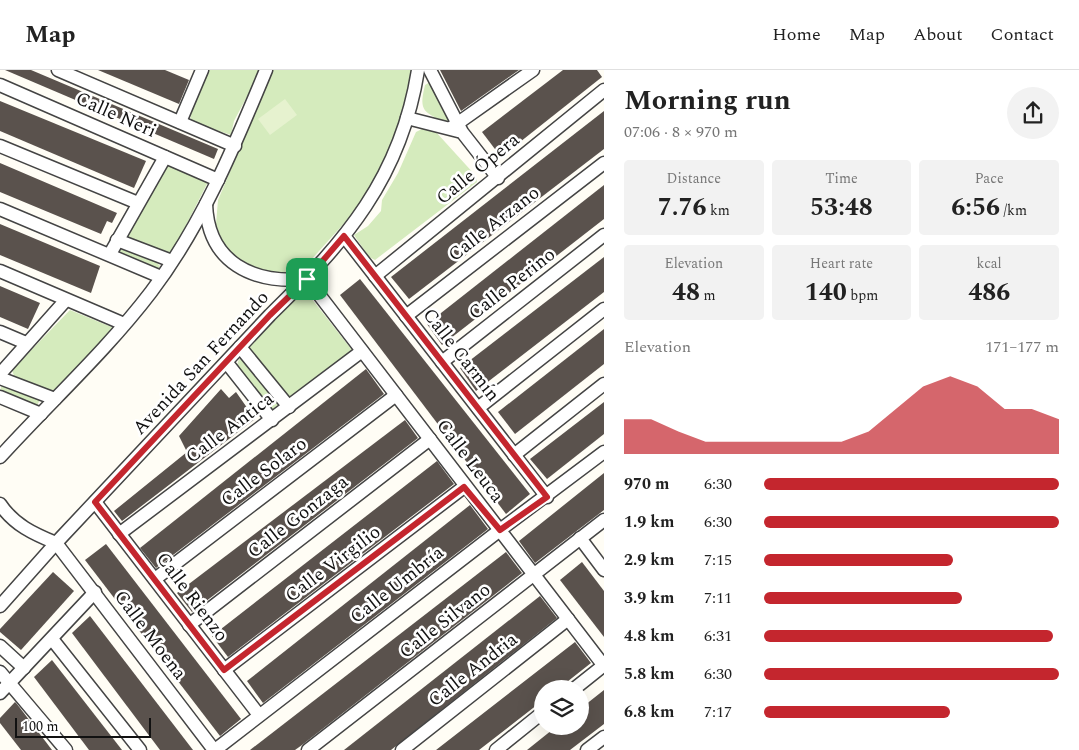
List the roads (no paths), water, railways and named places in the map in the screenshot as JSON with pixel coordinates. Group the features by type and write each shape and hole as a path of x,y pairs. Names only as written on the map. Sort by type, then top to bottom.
{"street":[{"path":"58,70 235,146"},
{"path":"0,456 124,324 162,277 206,204 235,146 266,70"},
{"name":"Avenida San Fernando","path":"0,606 56,543 307,279 359,218 379,185 396,151 407,118 418,70"},
{"path":"430,70 457,128 498,178"},
{"path":"407,118 457,128 533,70"},
{"path":"180,122 200,71"},
{"name":"Calle Neri","path":"0,85 218,180"},
{"name":"Calle Ópera","path":"375,276 604,90"},
{"path":"0,146 138,203"},
{"path":"110,254 165,157"},
{"name":"Calle Arzano","path":"406,316 604,163"},
{"path":"206,204 207,222 211,234 233,264 247,273 271,279 307,279"},
{"path":"0,209 162,277"},
{"name":"Calle Perino","path":"442,362 604,235"},
{"name":"Calle Carmín","path":"344,236 547,497"},
{"path":"117,240 172,261"},
{"path":"0,271 124,324"},
{"name":"Calle Leuca","path":"307,279 430,439 464,487 500,530 604,666"},
{"path":"0,374 65,300"},
{"path":"478,408 604,309"},
{"path":"0,332 26,343"},
{"path":"240,348 289,408"},
{"name":"Calle Antica","path":"120,534 289,408 362,350"},
{"path":"227,363 272,420"},
{"path":"0,378 55,399"},
{"path":"514,455 604,384"},
{"name":"Calle Solaro","path":"155,579 396,395"},
{"path":"0,397 41,414"},
{"name":"Calle Gonzaga","path":"189,625 430,439"},
{"name":"Calle Umbría","path":"214,750 604,452"},
{"name":"Calle Virgilio","path":"224,670 464,487"},
{"name":"Calle Rienzo","path":"95,502 259,715"},
{"path":"0,504 18,524 30,532 56,543"},
{"name":"Calle Silvano","path":"308,750 604,520"},
{"path":"580,538 604,570"},
{"name":"Calle Moena","path":"56,543 214,750"},
{"path":"0,693 95,592"},
{"name":"Calle Andria","path":"402,750 568,619"},
{"path":"52,638 140,750"},
{"path":"0,646 24,668"},
{"path":"586,680 604,666"},
{"path":"0,672 66,750"},
{"path":"496,750 534,719"},
{"path":"587,750 604,737"}]}
